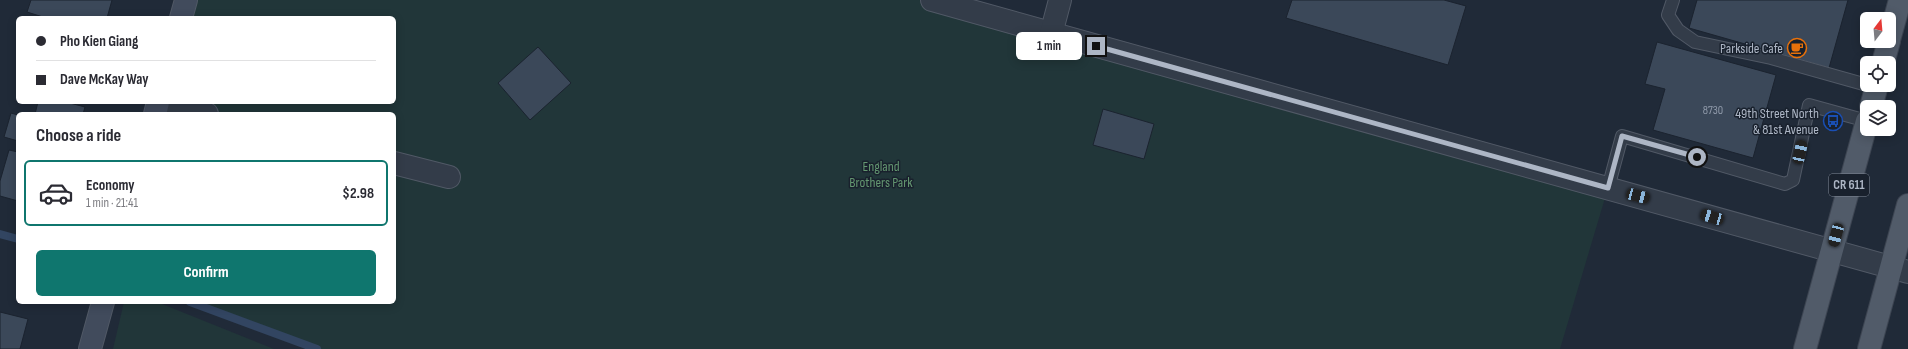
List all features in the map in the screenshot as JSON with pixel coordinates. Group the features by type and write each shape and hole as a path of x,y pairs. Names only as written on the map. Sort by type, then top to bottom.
{"main road":[{"path":"1896,15 1900,0"},
{"name":"CR 611","path":"1805,349 1863,136"},
{"path":"1869,349 1899,270 1908,205"}],"street":[{"path":"182,16 186,0"},
{"path":"932,0 1832,250 1899,270"},
{"path":"1051,34 1060,0"},
{"path":"170,104 200,112"},
{"path":"396,164 449,177"},
{"path":"90,349 100,311"}],"lane":[{"path":"1673,0 1668,15 1678,30 1695,42 1771,58 1860,86"},
{"path":"1608,188 1622,136 1785,184 1793,180 1810,106 1860,119"}],"green space":[{"name":"England Brothers Park","path":"186,0 942,0 1608,188 1560,349 319,349 297,343 200,304 396,304 396,112 156,112 158,104 396,104 396,16 182,16"},
{"path":"124,304 162,304 274,349 113,349"}],"building":[{"path":"31,0 112,0 108,16 40,16 27,12"},
{"path":"1292,0 1444,0 1466,6 1448,65 1286,18"},
{"name":"Parkside Cafe","path":"1697,0 1848,0 1829,68 1689,28"},
{"path":"1657,42 1776,75 1753,158 1653,130 1665,89 1645,84"},
{"path":"538,47 571,83 530,120 498,83"},
{"path":"38,104 74,104 85,107 84,112 36,112"},
{"path":"1103,109 1154,124 1144,159 1093,145"},
{"path":"11,113 16,114 16,140 4,137"},
{"path":"9,150 16,152 16,200 0,196 0,181"},
{"path":"0,312 28,319 20,349 0,349"}],"waterway":[{"path":"0,234 16,238"},
{"path":"195,304 317,349"}],"place":[{"name":"Parkside Cafe","path":"1797,48"},
{"name":"49th Street North & 81st Avenue","path":"1833,121"}],"route":[{"path":"1096,46 1608,188 1622,136 1697,157"}]}
